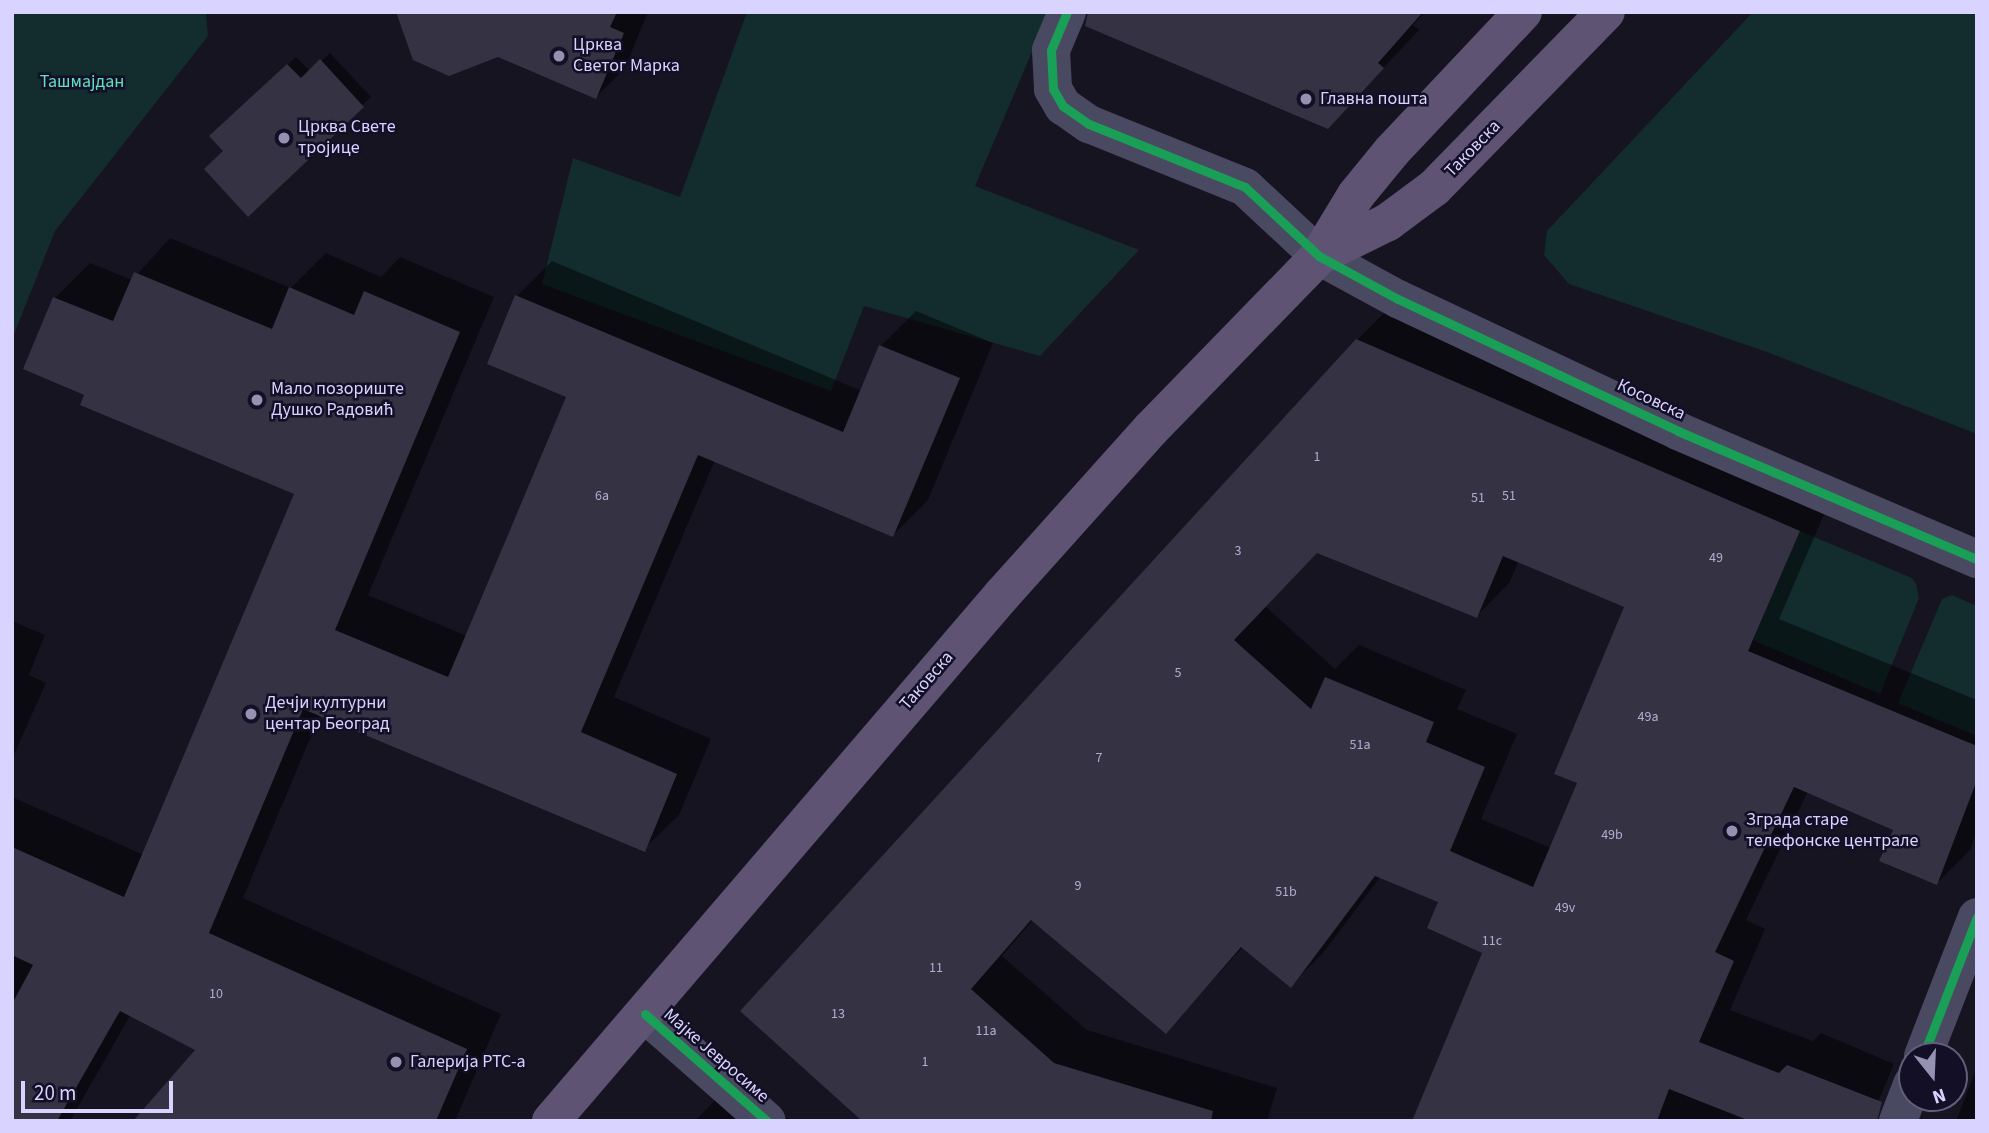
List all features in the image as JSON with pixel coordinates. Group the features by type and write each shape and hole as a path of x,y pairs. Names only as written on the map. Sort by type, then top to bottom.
{"main road":[{"name":"Таковска","path":"551,1121 1002,595 1151,429 1319,256 1356,195 1385,160 1523,12"},
{"name":"Таковска","path":"1319,256 1388,222 1434,188 1606,12"}],"street":[{"name":"Косовска","path":"1067,12 1051,50 1049,69 1053,89 1063,106 1089,124 1245,187 1319,256 1398,299 1678,431 1977,559"},
{"path":"1928,1042 1977,917"},
{"name":"Мајке Јевросиме","path":"645,1014 767,1121"}],"green space":[{"name":"Ташмајдан","path":"12,12 206,12 208,36 55,231 12,339"},
{"path":"747,12 1049,12 975,186 1139,250 1040,356 864,306 831,391 542,284 573,158 680,197"},
{"path":"1753,12 1977,12 1977,434 1767,352 1569,284 1544,255 1547,231"},
{"path":"1800,531 1912,578 1916,584 1919,598 1880,694 1753,640"},
{"path":"1952,595 1977,606 1977,736 1898,703 1942,599"}],"building":[{"name":"Црква Светог Марка","path":"396,12 617,12 610,27 624,33 596,99 498,57 449,76 413,60"},
{"name":"Главна пошта","path":"1088,12 1423,12 1378,63 1384,68 1328,129 1085,26"},
{"name":"Црква Свете тројице","path":"320,59 364,107 248,217 204,169 223,151 209,136 287,64 301,78"},
{"path":"134,272 272,329 289,287 354,315 364,291 460,332 335,630 448,677 566,397 487,364 515,295 843,432 879,345 960,378 893,537 698,455 581,732 677,774 645,852 303,709 209,933 467,1049 436,1121 133,1121 195,1050 120,1011 57,1121 12,1121 12,1004 33,965 12,955 12,847 124,897 294,494 80,405 84,395 23,369 53,297 113,321"},
{"path":"1356,339 1800,531 1748,651 1977,746 1977,780 1937,885 1879,861 1893,830 1794,787 1715,952 1734,961 1699,1042 1779,1073 1787,1065 1882,1102 1877,1121 1750,1121 1669,1089 1657,1121 1412,1121 1482,953 1427,928 1438,902 1375,876 1291,988 1241,947 1166,1034 1031,920 971,989 1054,1063 1213,1111 1211,1121 862,1121 740,1011","holes":["1317,553 1477,618 1503,556 1624,607 1554,774 1577,783 1533,887 1450,851 1485,767 1426,742 1434,722 1325,677 1311,709 1234,640"]}],"cycle path":[{"path":"1067,12 1051,50 1053,89 1063,106 1089,124 1245,187 1319,256 1398,299 1678,431 1977,559"},
{"path":"1928,1042 1977,917"},
{"path":"645,1014 767,1121"}],"place":[{"name":"Црква Светог Марка","path":"559,56"},
{"name":"Главна пошта","path":"1306,99"},
{"name":"Црква Свете тројице","path":"284,138"},
{"name":"Мало позориште Душко Радовић","path":"257,400"},
{"name":"Дечји културни центар Београд","path":"251,714"},
{"name":"Зграда старе телефонске централе","path":"1732,831"},
{"name":"Галерија РТС-а","path":"396,1062"}]}
